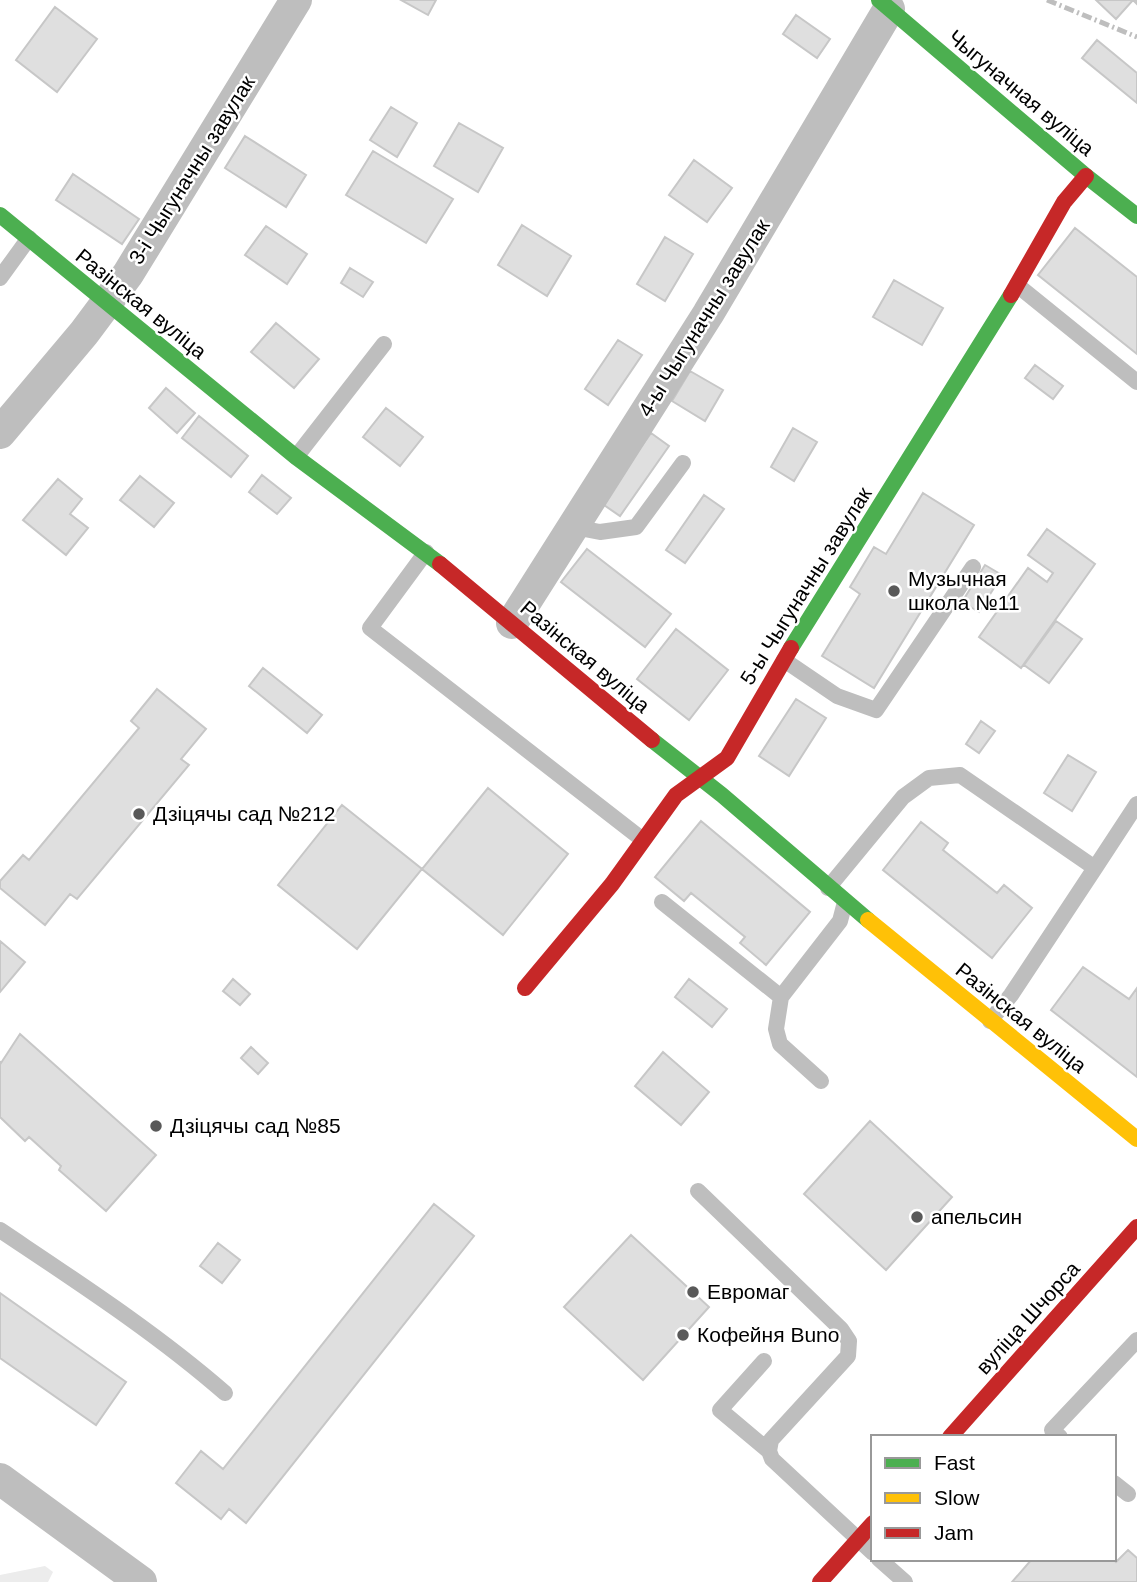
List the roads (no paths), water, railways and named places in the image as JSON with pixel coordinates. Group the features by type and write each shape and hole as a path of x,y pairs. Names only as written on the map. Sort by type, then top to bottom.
{"street":[{"name":"3-і Чыгуначны завулак","path":"0,433 128,274 296,0"},
{"name":"Чыгуначная вуліца","path":"884,4 1137,216"},
{"name":"4-ы Чыгуначны завулак","path":"512,623 708,314 884,4"},
{"name":"5-ы Чыгуначны завулак","path":"525,988 612,884 676,795 727,758 784,660 1017,285 1064,202 1086,176"},
{"name":"Разінская вуліца","path":"0,215 296,457 426,552 699,779 722,795 828,888 1137,1139"},
{"name":"вуліца Шчорса","path":"952,1435 1137,1227"},
{"path":"0,1479 141,1582"},
{"path":"820,1582 871,1525"}],"lane":[{"path":"0,278 29,239"},
{"path":"1017,285 1137,383"},
{"path":"296,457 384,344"},
{"path":"574,527 600,532 636,527 683,463"},
{"path":"426,552 370,628 643,840"},
{"path":"784,660 837,696 876,710 973,567"},
{"path":"828,888 903,797 929,778 960,775 1095,868"},
{"path":"990,1021 1011,995 1137,804"},
{"path":"821,1080 780,1044 776,1029 781,997 841,920 845,901"},
{"path":"662,902 781,997"},
{"path":"698,1191 841,1329 849,1341 848,1356 771,1440 769,1451"},
{"path":"0,1230 85,1287 225,1393"},
{"path":"1058,1435 1052,1430 1137,1340"},
{"path":"764,1362 720,1410 769,1451 772,1459 871,1551"},
{"path":"1116,1485 1128,1494"},
{"path":"881,1561 905,1582"}],"railway":[{"path":"1047,0 1137,37"}],"place":[{"name":"Музычная школа №11","path":"894,591"},
{"name":"Дзіцячы сад №212","path":"139,814"},
{"name":"Дзіцячы сад №85","path":"156,1126"},
{"name":"апельсин","path":"917,1217"},
{"name":"Евромаг","path":"693,1292"},
{"name":"Кофейня Buno","path":"683,1335"}]}
